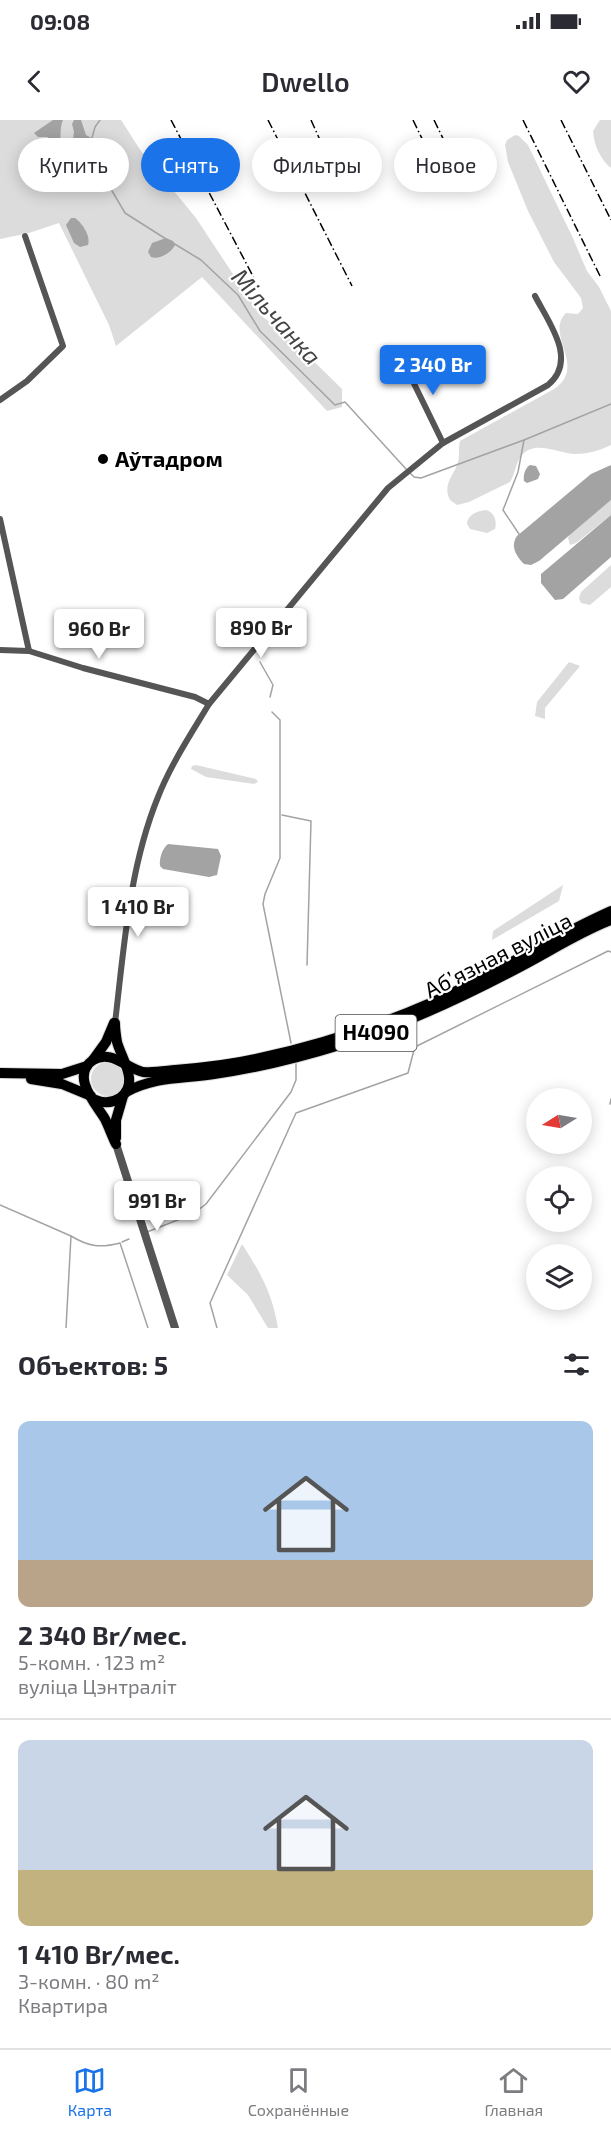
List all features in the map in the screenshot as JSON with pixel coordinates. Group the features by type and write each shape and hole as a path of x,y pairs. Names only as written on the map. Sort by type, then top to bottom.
{"main road":[{"name":"Абʼязная вуліца","path":"125,1065 151,1072 201,1068 256,1059 341,1037 433,1001 608,917"},
{"name":"Абʼязная вуліца","path":"125,1094 143,1083 155,1080 216,1074 260,1066 341,1045 379,1032 436,1009 608,917"},
{"path":"115,1023 106,1042 90,1063 84,1076 85,1087 116,1144"},
{"path":"115,1023 117,1041 130,1078 116,1120 116,1144"},
{"name":"Н4090","path":"4,1073 62,1074 104,1056 116,1058 125,1065"},
{"name":"Н4090","path":"4,1073 62,1084 109,1103 125,1094"}],"street":[{"path":"0,400 27,381 63,346 25,236"},
{"path":"115,1023 133,885 141,849 158,796 170,770 209,704 381,496 398,479 443,443 548,385 556,378 562,361 561,349 535,296"},
{"path":"402,359 443,443"},
{"path":"0,519 29,651"},
{"path":"0,651 29,651 83,668 195,697 209,704"},
{"path":"116,1144 175,1328"}],"shaded area":[{"path":"0,120 121,120 141,151 141,192 175,192 196,218 260,315 284,332 342,389 342,407 327,411 202,277 116,346 109,325 59,223 0,239"},
{"path":"53,120 63,120 60,138 38,137 34,133"},
{"path":"74,120 81,120 86,135 91,138 73,138 72,124"},
{"path":"600,120 611,120 611,168 598,151 595,141 593,131"},
{"path":"515,135 528,145 587,271 599,287 611,311 611,445 593,452 579,454 542,448 529,450 519,460 510,482 469,502 457,505 450,500 447,489 458,462 460,441 554,389 563,380 567,371 567,361 560,331 561,322 566,313 578,314 583,308 581,298 554,262 528,211 508,162 505,145 507,140"},
{"path":"71,218 75,218 83,226 89,241 88,245 80,247 74,243 66,225"},
{"path":"166,238 173,241 175,245 173,248 161,257 151,257 148,252 152,243"},
{"path":"530,465 536,466 540,474 538,479 527,483 524,481 524,474"},
{"path":"611,465 611,500 539,561 531,565 524,564 515,551 514,543 517,536 591,474"},
{"path":"611,500 611,515 576,543 570,545 568,538 570,534"},
{"path":"486,510 495,518 495,529 487,533 470,529 467,524 469,518 476,512"},
{"path":"611,515 611,557 563,599 555,600 541,583 541,574"},
{"path":"611,565 611,587 590,605 581,603 579,598 581,592"},
{"path":"569,662 580,666 545,708 545,719 535,716 537,702"},
{"path":"196,765 256,779 258,782 254,784 206,777 191,769"},
{"path":"168,844 218,849 221,856 217,875 209,877 163,869 160,866 161,857"},
{"path":"563,885 559,901 492,940 493,931"},
{"path":"108,1062 120,1067 125,1079 120,1091 108,1096 96,1091 91,1079 96,1067"},
{"path":"242,1244 265,1284 273,1304 278,1328 268,1328 248,1295 227,1275"}],"waterway":[{"name":"Мільчанка","path":"92,138 100,120"},
{"name":"Мільчанка","path":"113,192 125,213 166,239"},
{"name":"Мільчанка","path":"173,243 201,260 238,295 260,331 335,405 345,402 406,469"},
{"name":"Мільчанка","path":"409,472 414,477 421,478 524,440 611,404"},
{"path":"519,534 503,510 518,472 524,440"},
{"path":"260,662 273,685 270,697"},
{"path":"272,712 280,720 280,858 263,904 291,1043"},
{"path":"282,815 311,821 307,965"},
{"path":"217,1328 210,1303 296,1113 408,1073 417,1046 608,951 611,952"},
{"path":"147,1232 193,1214 206,1204 291,1092 296,1080 296,1063"},
{"path":"610,1104 611,1099"},
{"path":"0,1205 89,1244 107,1246 120,1243 148,1328"},
{"path":"66,1328 71,1236"},
{"path":"122,1242 129,1239"}],"railway":[{"path":"171,120 256,282"},
{"path":"268,120 352,286"},
{"path":"311,120 319,138"},
{"path":"413,120 422,138"},
{"path":"434,120 443,138"},
{"path":"523,120 601,278"},
{"path":"561,120 611,220"}],"place":[{"name":"Аўтадром","path":"103,459"}]}
